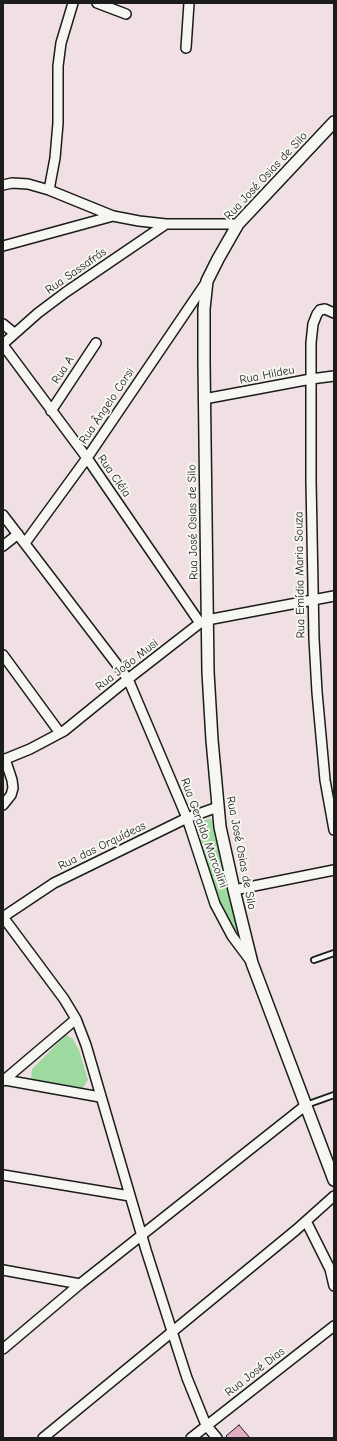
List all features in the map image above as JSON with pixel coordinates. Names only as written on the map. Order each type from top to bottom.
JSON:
[{"type":"street","points":[[49,190],[55,158],[58,123],[58,66],[61,43],[73,3]]},
{"type":"street","points":[[97,3],[126,14]]},
{"type":"street","points":[[186,48],[189,3]]},
{"type":"street","name":"Rua José Osias de Silo","points":[[252,963],[234,890],[218,807],[208,680],[204,622],[204,309],[207,281],[238,224],[334,122]]},
{"type":"street","points":[[3,185],[12,183],[28,184],[49,190],[112,216],[166,224],[238,224]]},
{"type":"street","points":[[3,246],[112,216]]},
{"type":"street","name":"Rua Sassafrás","points":[[3,345],[14,333],[66,292],[166,224]]},
{"type":"street","name":"Rua Ângelo Corsi","points":[[25,543],[87,458],[207,281]]},
{"type":"street","name":"Rua Emídia Maria Souza","points":[[334,313],[324,308],[320,310],[314,318],[311,343],[312,600],[317,692],[325,780],[334,830]]},
{"type":"street","points":[[3,324],[14,333]]},
{"type":"street","name":"Rua A","points":[[51,411],[96,343]]},
{"type":"street","name":"Rua Cléia","points":[[3,345],[87,458],[204,622]]},
{"type":"street","name":"Rua Hildeu","points":[[204,399],[334,376]]},
{"type":"street","name":"Rua Geraldo Marcolini","points":[[3,516],[128,679],[187,818],[215,904],[232,936],[252,963],[306,1105],[331,1163],[334,1180]]},
{"type":"street","points":[[3,546],[18,534]]},
{"type":"street","points":[[204,622],[334,596]]},
{"type":"street","name":"Rua João Musi","points":[[4,760],[30,749],[62,732],[128,679],[204,622]]},
{"type":"street","points":[[3,655],[62,732]]},
{"type":"street","points":[[3,805],[11,795],[13,788],[12,780],[4,760]]},
{"type":"street","name":"Rua das Orquídeas","points":[[3,917],[54,883],[187,818],[218,807]]},
{"type":"street","points":[[234,890],[334,870]]},
{"type":"street","points":[[3,917],[64,999],[76,1019],[86,1045],[142,1236],[187,1378],[206,1425],[217,1438]]},
{"type":"street","points":[[4,1080],[76,1019]]},
{"type":"street","points":[[4,1080],[100,1096]]},
{"type":"street","points":[[3,1349],[80,1284],[306,1105]]},
{"type":"street","points":[[3,1175],[130,1196]]},
{"type":"street","points":[[43,1438],[306,1221],[334,1196]]},
{"type":"street","points":[[306,1221],[330,1269],[334,1286]]},
{"type":"street","points":[[3,1270],[80,1284]]},
{"type":"street","name":"Rua José Dias","points":[[191,1438],[334,1326]]},
{"type":"lane","points":[[314,960],[334,953]]},
{"type":"lane","points":[[306,1105],[334,1095]]},
{"type":"green space","points":[[211,818],[238,931],[233,932],[221,908],[192,825]]},
{"type":"green space","points":[[66,1035],[73,1039],[79,1050],[88,1080],[83,1088],[31,1079],[32,1069]]},
{"type":"building","points":[[239,1425],[250,1438],[228,1438],[226,1436]]}]
